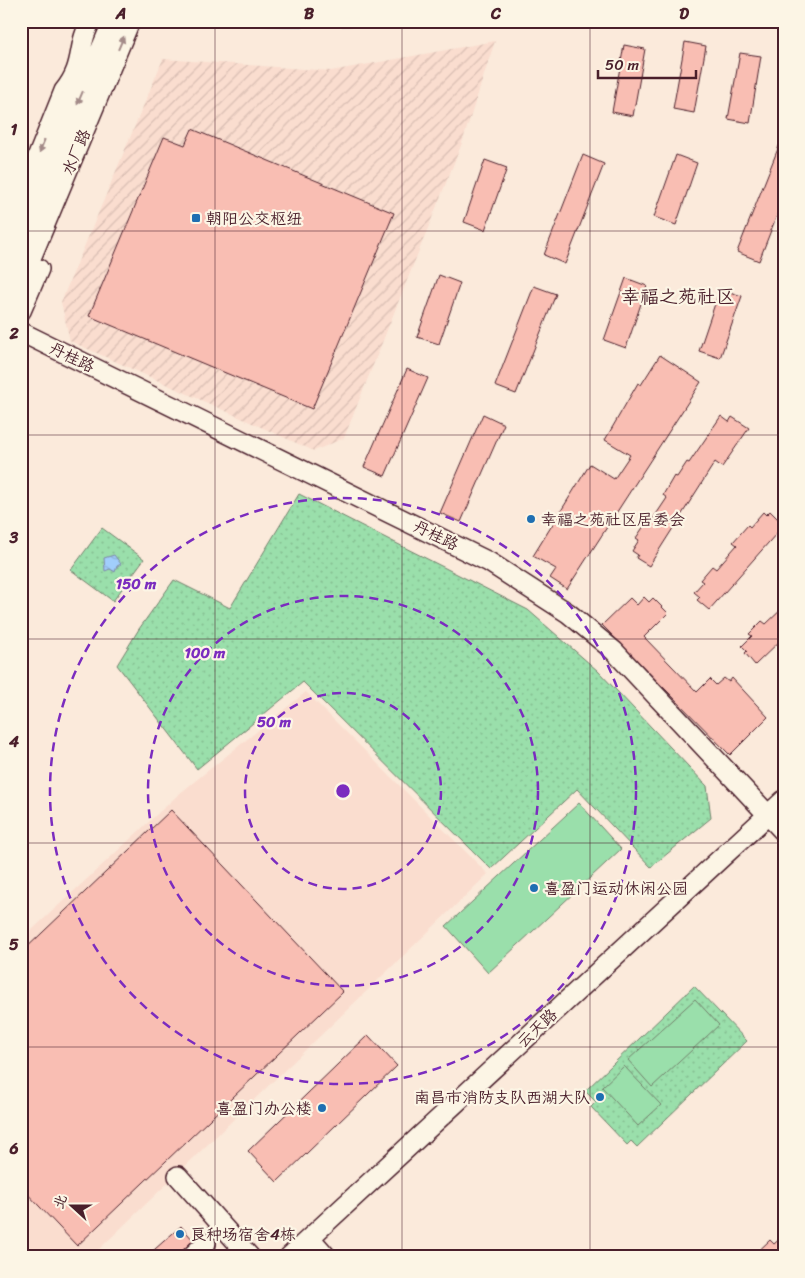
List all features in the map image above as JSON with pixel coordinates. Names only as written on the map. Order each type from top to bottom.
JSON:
[{"type":"street","points":[[21,198],[64,90],[76,77],[80,62],[82,40],[91,21]]},
{"type":"street","name":"水厂路","points":[[21,234],[114,21]]},
{"type":"street","name":"水厂路","points":[[21,282],[130,21]]},
{"type":"street","points":[[21,311],[112,96],[111,68]]},
{"type":"street","name":"丹桂路","points":[[21,332],[490,562],[568,613],[614,651],[784,832]]},
{"type":"street","name":"云天路","points":[[289,1257],[784,800]]},
{"type":"street","points":[[178,1176],[250,1257]]},
{"type":"street","points":[[310,1238],[327,1257]]},
{"type":"street","points":[[192,1257],[206,1243]]},
{"type":"shaded area","points":[[495,41],[462,143],[344,438],[314,451],[70,341],[61,302],[163,59],[331,71]]},
{"type":"shaded area","points":[[306,692],[488,874],[91,1257],[21,1257],[21,940],[179,794]]},
{"type":"green space","points":[[299,494],[528,610],[598,671],[707,786],[711,818],[651,867],[577,789],[491,869],[303,682],[197,769],[117,665],[139,629],[174,580],[230,608]]},
{"type":"green space","points":[[102,528],[144,559],[113,601],[71,570]]},
{"type":"green space","name":"喜盈门运动休闲公园","points":[[579,803],[621,849],[488,973],[446,926]]},
{"type":"green space","points":[[694,986],[747,1041],[637,1147],[631,1141],[627,1145],[591,1107],[596,1102],[585,1091]]},
{"type":"green space","points":[[695,999],[719,1025],[652,1087],[628,1060]]},
{"type":"green space","points":[[624,1066],[661,1105],[638,1126],[602,1087]]},
{"type":"water","points":[[186,21],[444,21],[380,25],[315,26],[218,24]]},
{"type":"water","points":[[114,555],[121,564],[117,566],[115,572],[110,569],[105,571],[104,558]]},
{"type":"building","points":[[685,42],[706,46],[694,113],[673,109]]},
{"type":"building","points":[[624,45],[645,49],[633,116],[612,112]]},
{"type":"building","points":[[740,53],[761,56],[750,123],[728,119]]},
{"type":"building","points":[[192,129],[394,213],[312,409],[89,316],[164,137],[185,145]]},
{"type":"building","points":[[783,136],[784,197],[759,261],[737,252]]},
{"type":"building","points":[[583,155],[604,164],[565,264],[544,255]]},
{"type":"building","points":[[676,155],[697,163],[676,225],[654,217]]},
{"type":"building","points":[[485,160],[507,168],[485,230],[464,222]]},
{"type":"building","points":[[439,275],[460,283],[439,344],[417,337]]},
{"type":"building","points":[[626,278],[647,286],[626,348],[604,340]]},
{"type":"building","points":[[534,286],[556,294],[516,394],[495,386]]},
{"type":"building","points":[[720,289],[742,296],[720,358],[699,351]]},
{"type":"building","points":[[660,355],[701,382],[567,589],[550,578],[556,569],[533,556],[590,464],[614,479],[630,455],[605,440],[638,383],[641,385]]},
{"type":"building","points":[[407,369],[428,378],[385,476],[364,467]]},
{"type":"building","points":[[483,414],[504,424],[461,522],[440,513]]},
{"type":"building","points":[[721,416],[729,422],[732,417],[749,428],[722,467],[715,462],[649,566],[636,558],[638,555],[632,551],[639,540],[636,538],[646,523],[649,525],[667,498],[663,495],[674,476],[677,477],[687,462],[689,463]]},
{"type":"building","points":[[770,511],[784,525],[709,610],[697,600],[700,597],[694,592],[703,582],[700,580],[712,566],[716,569],[737,545],[733,542],[748,525],[750,527],[763,512],[766,515]]},
{"type":"building","points":[[644,597],[649,602],[653,598],[668,613],[644,637],[697,692],[710,679],[716,685],[724,678],[729,682],[732,678],[768,717],[730,755],[602,625],[630,598],[637,605]]},
{"type":"building","points":[[784,607],[784,637],[755,665],[742,646],[752,636],[749,634],[762,621],[766,624]]},
{"type":"building","points":[[171,810],[343,992],[77,1246],[21,1187],[21,953]]},
{"type":"building","name":"喜盈门办公楼","points":[[368,1035],[397,1066],[277,1182],[248,1151]]},
{"type":"building","name":"良种场宿舍4栋","points":[[181,1226],[193,1240],[177,1257],[146,1257]]},
{"type":"building","points":[[784,1235],[784,1257],[752,1257],[770,1240],[774,1244]]},
{"type":"place","name":"朝阳公交枢纽","points":[[196,218]]},
{"type":"place","name":"幸福之苑社区居委会","points":[[531,519]]},
{"type":"place","name":"喜盈门运动休闲公园","points":[[534,888]]},
{"type":"place","name":"南昌市消防支队西湖大队","points":[[600,1097]]},
{"type":"place","name":"喜盈门办公楼","points":[[322,1108]]},
{"type":"place","name":"良种场宿舍4栋","points":[[180,1234]]},
{"type":"district","name":"幸福之苑社区","points":[[678,296]]}]
